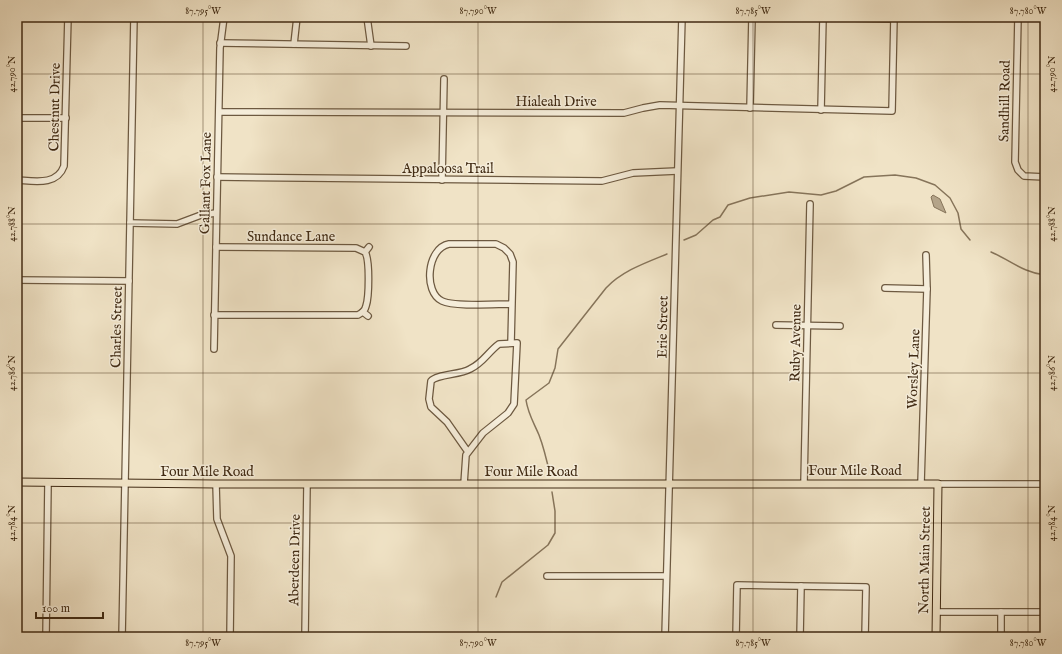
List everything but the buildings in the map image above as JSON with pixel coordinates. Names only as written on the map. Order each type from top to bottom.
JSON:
[{"type":"main road","name":"Four Mile Road","points":[[17,482],[216,484],[938,484]]},
{"type":"main road","name":"North Main Street","points":[[936,637],[938,484]]},
{"type":"street","name":"Chestnut Drive","points":[[17,180],[52,180],[63,170],[65,162],[68,17]]},
{"type":"street","name":"Charles Street","points":[[122,637],[134,17]]},
{"type":"street","name":"Gallant Fox Lane","points":[[214,349],[220,43],[224,17]]},
{"type":"street","points":[[294,44],[298,17]]},
{"type":"street","points":[[367,17],[371,46]]},
{"type":"street","name":"Erie Street","points":[[665,637],[682,17]]},
{"type":"street","points":[[750,108],[752,17]]},
{"type":"street","points":[[814,17],[894,18]]},
{"type":"street","points":[[821,110],[823,17]]},
{"type":"street","name":"Sandhill Road","points":[[1018,17],[1015,162],[1021,174],[1030,178],[1045,177]]},
{"type":"street","name":"Hialeah Drive","points":[[219,112],[624,113],[650,106],[892,111],[894,18]]},
{"type":"street","points":[[220,43],[406,46]]},
{"type":"street","points":[[442,180],[444,79]]},
{"type":"street","points":[[17,118],[66,118]]},
{"type":"street","name":"Appaloosa Trail","points":[[217,177],[602,181],[633,173],[677,171]]},
{"type":"street","name":"Ruby Avenue","points":[[804,484],[810,204]]},
{"type":"street","points":[[130,223],[177,224],[201,215],[216,214]]},
{"type":"street","points":[[511,343],[512,304],[513,262],[510,254],[504,248],[496,244],[449,244],[440,248],[433,255],[431,263],[431,288],[438,299],[449,303],[512,304]]},
{"type":"street","name":"Sundance Lane","points":[[214,315],[366,314],[367,297],[367,250],[356,248],[216,248]]},
{"type":"street","name":"Worsley Lane","points":[[921,484],[927,289],[926,255]]},
{"type":"street","points":[[17,280],[129,281]]},
{"type":"street","points":[[885,288],[927,289]]},
{"type":"street","points":[[776,325],[840,326]]},
{"type":"street","points":[[464,484],[465,459],[468,452],[483,433],[508,413],[514,404],[517,343],[499,344],[484,360],[470,369],[454,375],[433,378],[430,384],[429,393],[431,407],[447,422],[468,452]]},
{"type":"street","points":[[46,637],[48,482]]},
{"type":"street","points":[[216,484],[217,519],[231,556],[230,637]]},
{"type":"street","name":"Aberdeen Drive","points":[[305,637],[307,484]]},
{"type":"street","name":"Four Mile Road","points":[[938,484],[1045,484]]},
{"type":"street","points":[[547,576],[666,576]]},
{"type":"street","points":[[736,637],[737,585],[866,587],[865,637]]},
{"type":"street","points":[[800,637],[801,586]]},
{"type":"street","points":[[936,612],[1045,612]]},
{"type":"street","points":[[1001,612],[1001,637]]},
{"type":"shaded area","points":[[933,195],[940,199],[946,213],[934,207],[931,197]]},
{"type":"waterway","points":[[684,240],[696,235],[713,220],[720,217],[728,205],[750,198],[789,192],[821,195],[836,191],[864,177],[895,175],[916,178],[935,185],[950,198],[958,213],[961,229],[970,240]]},
{"type":"waterway","points":[[991,252],[1030,272],[1045,275]]},
{"type":"waterway","points":[[550,475],[547,460],[526,400],[549,383],[555,368],[558,349],[606,288],[627,272],[667,254]]},
{"type":"waterway","points":[[496,597],[502,582],[548,545],[555,533],[555,511],[552,492]]}]
